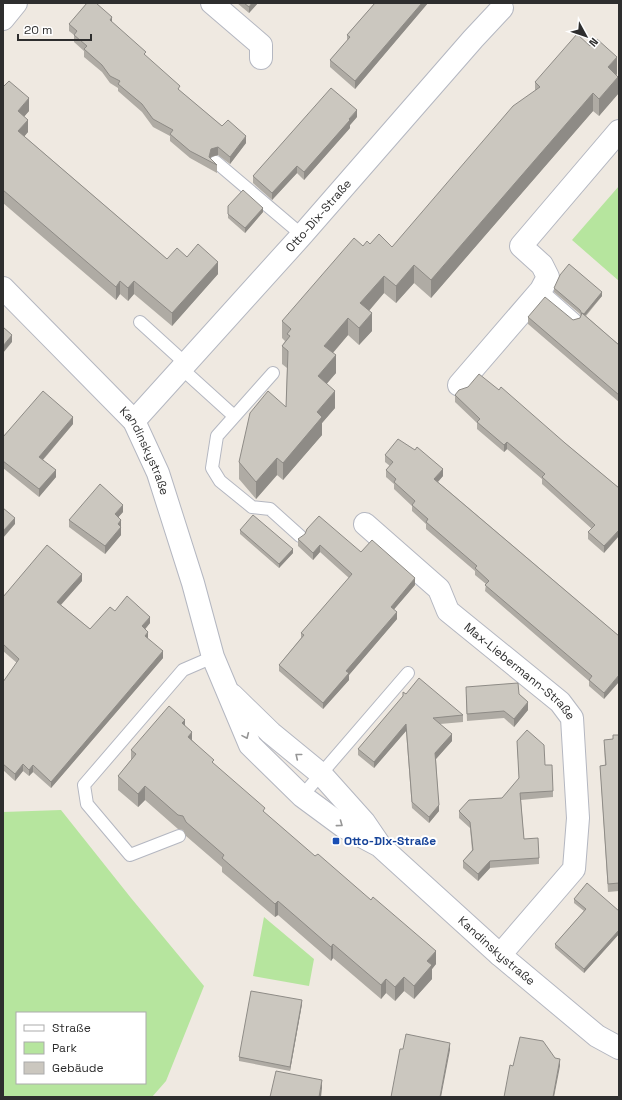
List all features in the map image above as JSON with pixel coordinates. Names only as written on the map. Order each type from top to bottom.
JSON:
[{"type":"street","points":[[3,19],[16,3]]},
{"type":"street","points":[[212,3],[261,44],[261,58]]},
{"type":"street","name":"Otto-Dix-Straße","points":[[134,421],[302,235],[473,39],[502,8]]},
{"type":"street","points":[[459,385],[541,290],[548,277],[542,265],[521,246],[619,131]]},
{"type":"street","name":"Kandinskystraße","points":[[3,288],[134,421],[158,473],[193,582],[213,657],[250,745],[302,796],[344,827],[380,846]]},
{"type":"street","name":"Max-Liebermann-Straße","points":[[365,524],[439,589],[448,611],[560,702],[572,718],[578,818],[574,869],[500,955]]},
{"type":"street","name":"Kandinskystraße","points":[[225,687],[271,733],[321,774],[364,822],[380,846],[500,955],[597,1036],[619,1048]]},
{"type":"lane","points":[[216,162],[302,235]]},
{"type":"lane","points":[[541,290],[576,320]]},
{"type":"lane","points":[[140,322],[234,416]]},
{"type":"lane","points":[[273,373],[217,436],[212,468],[220,481],[252,507],[270,509],[300,536]]},
{"type":"lane","points":[[179,836],[130,854],[87,804],[84,785],[183,670],[213,657]]},
{"type":"lane","points":[[302,796],[408,673]]},
{"type":"green space","points":[[619,186],[619,281],[572,240]]},
{"type":"green space","points":[[61,810],[204,986],[166,1081],[152,1097],[3,1097],[3,812]]},
{"type":"green space","points":[[264,917],[314,959],[309,986],[253,976]]},
{"type":"building","points":[[87,3],[96,3],[112,17],[110,20],[146,52],[144,54],[180,86],[178,89],[222,126],[228,120],[246,136],[230,157],[218,147],[211,149],[209,157],[217,165],[190,151],[170,134],[173,130],[153,119],[142,104],[118,84],[120,81],[110,76],[102,65],[84,49],[87,46],[74,35],[77,31],[69,24]]},
{"type":"building","points":[[244,3],[252,3],[249,7]]},
{"type":"building","points":[[375,3],[422,3],[355,81],[330,60],[350,37],[347,35]]},
{"type":"building","points":[[577,34],[590,46],[597,39],[617,57],[608,67],[618,77],[599,99],[593,93],[431,280],[414,265],[396,286],[384,276],[360,303],[372,313],[359,328],[348,318],[324,346],[336,355],[318,376],[335,391],[317,412],[322,417],[283,463],[277,458],[256,482],[239,462],[250,413],[268,391],[286,407],[288,351],[282,346],[290,336],[287,334],[291,329],[282,321],[354,238],[363,246],[367,241],[370,244],[379,234],[392,247],[513,106],[540,87],[535,82]]},
{"type":"building","points":[[9,81],[29,98],[18,111],[28,120],[18,131],[167,259],[177,248],[187,257],[198,244],[218,262],[172,313],[134,281],[128,288],[120,281],[116,287],[3,190],[3,87]]},
{"type":"building","points":[[331,88],[357,110],[304,172],[297,166],[272,193],[253,176]]},
{"type":"building","points":[[243,190],[263,208],[245,228],[228,214],[228,206]]},
{"type":"building","points":[[569,264],[602,292],[584,314],[582,314],[580,310],[554,288],[560,275]]},
{"type":"building","points":[[545,297],[573,320],[580,318],[582,313],[619,345],[619,395],[528,317]]},
{"type":"building","points":[[3,327],[12,335],[3,346]]},
{"type":"building","points":[[479,374],[499,390],[501,387],[619,488],[619,530],[604,546],[588,532],[595,525],[542,477],[545,474],[507,442],[504,445],[477,422],[480,419],[455,395],[459,390],[468,387]]},
{"type":"building","points":[[43,391],[73,417],[39,457],[56,470],[39,489],[3,461],[3,437]]},
{"type":"building","points":[[398,439],[415,450],[417,447],[443,469],[434,479],[619,636],[619,675],[604,693],[589,680],[592,676],[485,585],[489,581],[475,568],[477,566],[426,522],[428,519],[412,505],[415,501],[394,482],[396,479],[386,470],[393,462],[385,455]]},
{"type":"building","points":[[100,484],[123,505],[115,514],[121,520],[118,524],[121,527],[105,546],[69,520]]},
{"type":"building","points":[[3,508],[15,518],[3,531]]},
{"type":"building","points":[[253,515],[293,549],[279,564],[240,530]]},
{"type":"building","points":[[319,516],[361,552],[372,540],[415,578],[391,607],[397,612],[346,671],[349,673],[323,703],[279,665],[304,635],[301,633],[352,574],[320,545],[313,553],[298,539],[305,534],[307,529]]},
{"type":"building","points":[[47,545],[82,574],[57,602],[90,629],[110,607],[115,611],[127,596],[150,617],[142,626],[148,632],[145,636],[163,651],[51,782],[33,765],[29,770],[23,764],[15,774],[3,764],[3,682],[19,659],[3,644],[3,597]]},
{"type":"building","points":[[419,678],[463,715],[433,718],[452,734],[435,753],[439,805],[429,817],[412,802],[406,724],[374,762],[358,749],[403,696],[403,692],[406,694]]},
{"type":"building","points":[[518,683],[519,694],[528,702],[514,719],[504,711],[467,714],[466,687]]},
{"type":"building","points":[[169,706],[185,720],[182,723],[192,732],[188,737],[214,760],[212,762],[265,808],[263,811],[315,856],[318,854],[371,900],[373,897],[436,951],[427,961],[432,965],[414,986],[404,977],[395,987],[386,979],[381,985],[333,944],[331,947],[278,901],[275,904],[222,858],[224,855],[186,822],[183,816],[178,815],[145,786],[138,794],[118,776],[136,754],[131,750]]},
{"type":"building","points":[[527,730],[544,745],[545,765],[552,765],[553,791],[520,793],[524,839],[538,838],[539,858],[490,861],[478,874],[463,861],[473,850],[470,822],[459,811],[469,800],[502,798],[519,778],[517,741]]},
{"type":"building","points":[[613,735],[619,735],[619,883],[608,884],[600,766],[606,765],[604,740],[613,739]]},
{"type":"building","points":[[587,883],[619,911],[619,930],[584,969],[555,944],[586,909],[574,899]]},
{"type":"building","points":[[251,991],[302,1000],[290,1067],[239,1057]]},
{"type":"building","points":[[406,1034],[450,1043],[440,1097],[391,1097],[400,1049],[403,1049]]},
{"type":"building","points":[[520,1037],[543,1041],[555,1058],[560,1059],[553,1097],[504,1097],[510,1065],[513,1066]]},
{"type":"building","points":[[276,1071],[322,1080],[319,1097],[270,1097]]},
{"type":"place","name":"Otto-Dix-Straße","points":[[336,841]]}]
